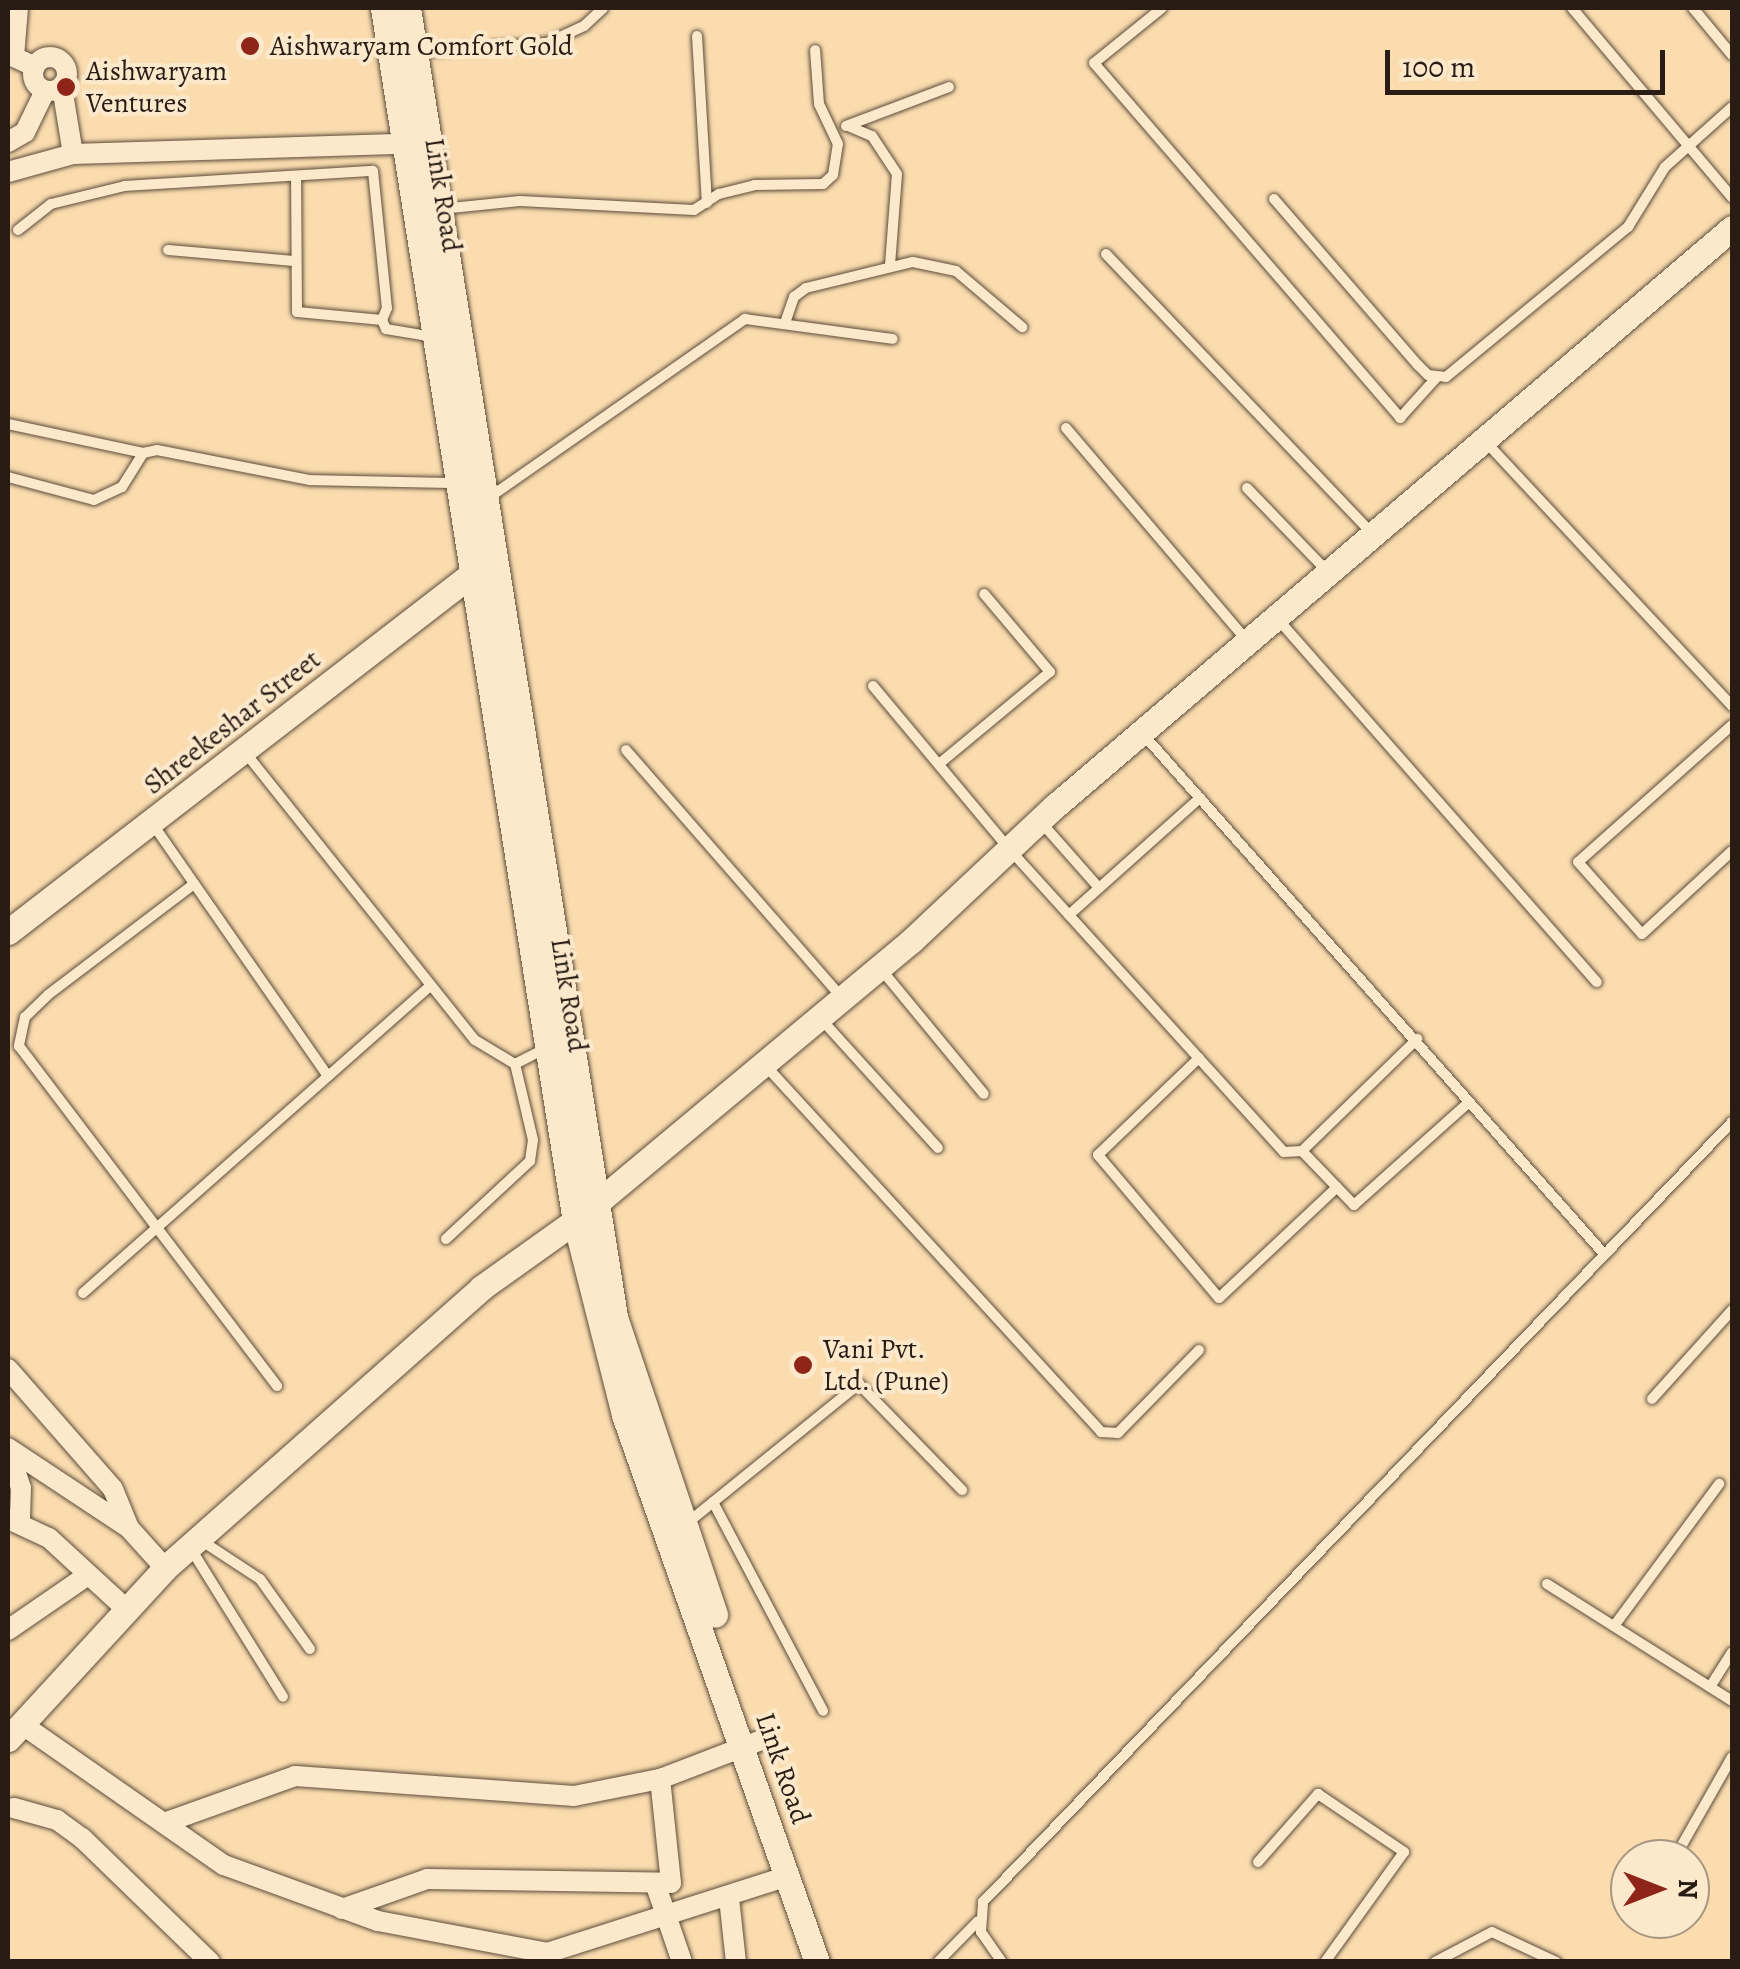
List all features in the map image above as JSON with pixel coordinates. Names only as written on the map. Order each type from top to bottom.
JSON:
[{"type":"street","name":"Link Road","points":[[383,8],[417,143],[486,499],[485,571],[547,1048],[575,1221],[624,1414],[835,1962]]},
{"type":"street","name":"Link Road","points":[[408,8],[416,52],[417,143]]},
{"type":"street","points":[[14,9],[10,57],[35,67]]},
{"type":"street","points":[[8,142],[25,132],[54,89],[68,78],[63,62],[48,57],[35,67]]},
{"type":"street","points":[[35,67],[36,84],[54,89]]},
{"type":"street","points":[[54,89],[74,154]]},
{"type":"street","points":[[8,172],[74,154],[417,143]]},
{"type":"street","name":"Link Road","points":[[428,211],[435,337],[458,483],[485,571],[620,1336],[685,1524],[817,1962]]},
{"type":"street","points":[[788,1876],[553,1957],[342,1909],[251,1878],[15,1732],[124,1608],[481,1288],[575,1221],[880,967],[1141,732],[1732,228]]},
{"type":"street","name":"Shreekeshar Street","points":[[8,932],[485,571]]},
{"type":"street","points":[[8,1369],[114,1489],[129,1528]]},
{"type":"street","points":[[8,1448],[129,1528],[166,1568]]},
{"type":"street","points":[[8,1448],[21,1488],[14,1520],[49,1538],[124,1608]]},
{"type":"street","points":[[8,1630],[88,1575]]},
{"type":"street","points":[[164,1823],[295,1776],[574,1796],[660,1779],[752,1746]]},
{"type":"street","points":[[342,1909],[427,1878],[671,1883],[660,1779]]},
{"type":"street","points":[[10,1807],[57,1820],[82,1838],[210,1962]]},
{"type":"street","points":[[655,1883],[682,1962]]},
{"type":"street","points":[[729,1898],[736,1962]]},
{"type":"lane","points":[[416,52],[546,43],[584,26],[603,8]]},
{"type":"lane","points":[[1162,8],[1094,63],[1400,418],[1438,377],[1454,372],[1628,227],[1665,167],[1732,106]]},
{"type":"lane","points":[[1572,8],[1732,197]]},
{"type":"lane","points":[[1693,8],[1732,55]]},
{"type":"lane","points":[[697,36],[708,203]]},
{"type":"lane","points":[[428,211],[520,200],[694,210],[754,185],[823,184],[838,157],[836,130],[819,104],[815,50]]},
{"type":"lane","points":[[836,130],[949,87]]},
{"type":"lane","points":[[848,126],[872,136],[897,174],[890,266]]},
{"type":"lane","points":[[18,230],[51,204],[125,186],[296,179],[373,171],[387,308],[382,320],[386,330],[435,337]]},
{"type":"lane","points":[[296,179],[295,304],[302,315],[382,320]]},
{"type":"lane","points":[[1274,199],[1418,364],[1438,377]]},
{"type":"lane","points":[[168,250],[295,262]]},
{"type":"lane","points":[[1106,254],[1373,534]]},
{"type":"lane","points":[[785,322],[794,298],[806,288],[890,266],[946,267],[1022,327]]},
{"type":"lane","points":[[486,499],[737,322],[785,322],[893,338]]},
{"type":"lane","points":[[8,424],[143,453],[174,452],[310,480],[458,483]]},
{"type":"lane","points":[[1066,428],[1247,641]]},
{"type":"lane","points":[[1484,440],[1732,706]]},
{"type":"lane","points":[[8,478],[94,500],[122,487],[143,453]]},
{"type":"lane","points":[[1247,488],[1328,572]]},
{"type":"lane","points":[[938,764],[1050,672],[984,594]]},
{"type":"lane","points":[[1276,616],[1597,982]]},
{"type":"lane","points":[[873,686],[1011,851],[1284,1152],[1302,1150],[1417,1040]]},
{"type":"lane","points":[[1732,725],[1578,862],[1642,934],[1732,852]]},
{"type":"lane","points":[[1141,732],[1604,1254]]},
{"type":"lane","points":[[244,750],[428,988],[475,1040],[515,1064],[533,1140],[530,1160],[446,1239]]},
{"type":"lane","points":[[626,750],[842,998]]},
{"type":"lane","points":[[1069,915],[1200,798]]},
{"type":"lane","points":[[1040,821],[1099,888]]},
{"type":"lane","points":[[151,822],[328,1076]]},
{"type":"lane","points":[[194,884],[48,996],[17,1031],[35,1074],[277,1386]]},
{"type":"lane","points":[[880,967],[984,1094]]},
{"type":"lane","points":[[83,1292],[428,988]]},
{"type":"lane","points":[[819,1017],[938,1148]]},
{"type":"lane","points":[[515,1064],[547,1048]]},
{"type":"lane","points":[[1199,1058],[1098,1155],[1219,1298],[1337,1187]]},
{"type":"lane","points":[[764,1064],[1101,1432],[1118,1433],[1198,1350]]},
{"type":"lane","points":[[1302,1150],[1354,1205],[1469,1102]]},
{"type":"lane","points":[[938,1962],[978,1921],[984,1902],[1082,1792],[1732,1122]]},
{"type":"lane","points":[[1652,1399],[1732,1310]]},
{"type":"lane","points":[[685,1524],[858,1384],[962,1490]]},
{"type":"lane","points":[[1614,1626],[1719,1484]]},
{"type":"lane","points":[[713,1502],[823,1711]]},
{"type":"lane","points":[[194,1542],[260,1580],[310,1649]]},
{"type":"lane","points":[[194,1542],[283,1697]]},
{"type":"lane","points":[[1547,1584],[1732,1701]]},
{"type":"lane","points":[[1710,1687],[1732,1652]]},
{"type":"lane","points":[[1685,1839],[1732,1758]]},
{"type":"lane","points":[[1258,1862],[1318,1794],[1404,1852],[1325,1962]]},
{"type":"lane","points":[[978,1921],[1002,1962]]},
{"type":"lane","points":[[1435,1962],[1492,1932],[1556,1962]]},
{"type":"place","name":"Aishwaryam Comfort Gold","points":[[250,46]]},
{"type":"place","name":"Aishwaryam Ventures","points":[[66,87]]},
{"type":"place","name":"Vani Pvt. Ltd. (Pune)","points":[[803,1365]]}]
